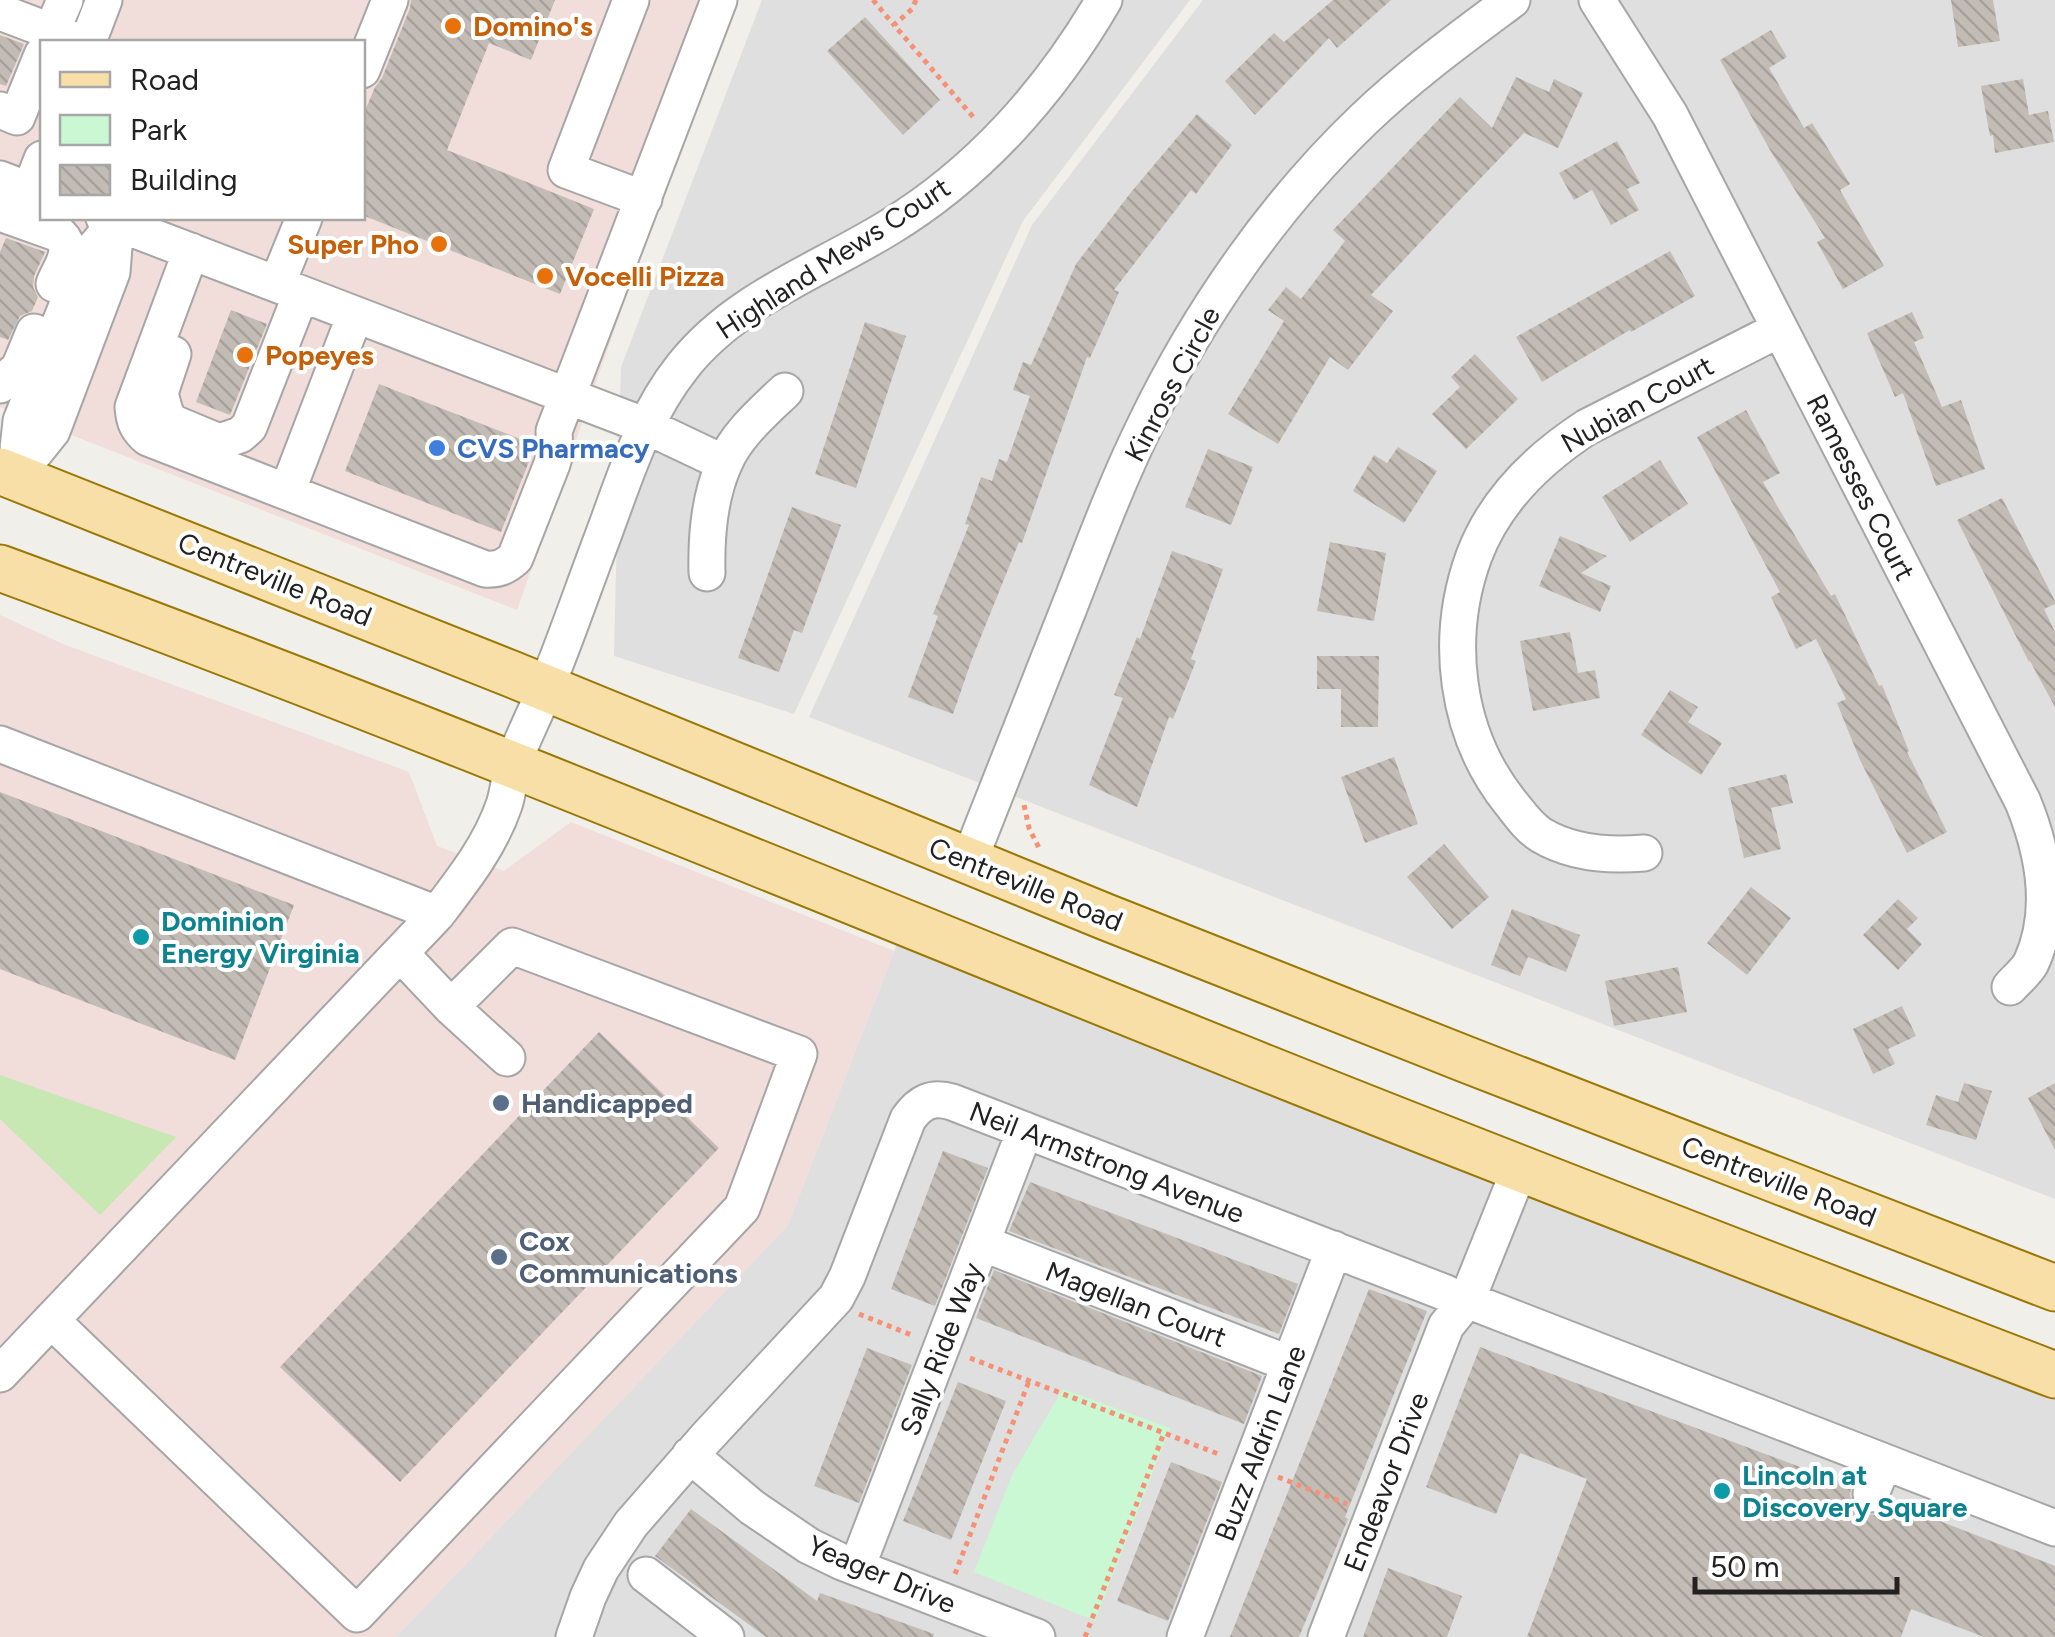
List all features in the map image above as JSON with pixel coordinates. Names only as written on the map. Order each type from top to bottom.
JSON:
[{"type":"main road","name":"Centreville Road","points":[[8,474],[1447,1052],[2055,1288]]},
{"type":"main road","points":[[0,568],[513,764],[1509,1164],[2055,1374]]},
{"type":"street","points":[[89,40],[104,0]]},
{"type":"street","points":[[365,62],[390,0]]},
{"type":"street","points":[[631,0],[566,170],[644,199]]},
{"type":"street","points":[[185,267],[133,407],[134,418],[148,438],[485,568],[496,570],[507,565],[515,558],[552,464],[554,431],[719,0]]},
{"type":"street","name":"Highland Mews Court","points":[[0,1374],[437,914],[477,862],[504,805],[513,764],[546,688],[633,454],[654,408],[683,367],[736,315],[778,288],[839,258],[944,189],[999,140],[1044,89],[1104,0]]},
{"type":"street","name":"Kinross Circle","points":[[969,861],[1114,494],[1168,381],[1205,317],[1250,250],[1364,119],[1418,71],[1512,0]]},
{"type":"street","name":"Ramesses Court","points":[[1597,0],[1670,115],[2022,802],[2037,838],[2049,886],[2050,912],[2044,939],[2030,965],[2010,987]]},
{"type":"street","points":[[0,12],[57,34]]},
{"type":"street","points":[[20,118],[40,73]]},
{"type":"street","points":[[0,213],[59,234],[68,249],[19,368],[0,384]]},
{"type":"street","points":[[8,474],[21,420],[86,258],[110,220],[185,267],[289,289],[646,426],[724,463]]},
{"type":"street","points":[[185,267],[188,311],[160,392],[164,412],[171,422],[219,442],[240,435],[249,427],[289,289],[304,220]]},
{"type":"street","points":[[287,492],[354,314]]},
{"type":"street","name":"Nubian Court","points":[[1644,854],[1597,853],[1562,846],[1539,834],[1498,788],[1476,746],[1459,683],[1459,617],[1465,585],[1491,522],[1532,469],[1558,446],[1587,427],[1780,328]]},
{"type":"street","points":[[707,573],[709,516],[724,463],[755,419],[785,391]]},
{"type":"street","points":[[0,744],[437,914]]},
{"type":"street","points":[[50,1320],[357,1614],[742,1208],[799,1054],[512,946],[450,1007]]},
{"type":"street","points":[[400,953],[450,1007],[506,1058]]},
{"type":"street","name":"Neil Armstrong Avenue","points":[[574,1637],[588,1597],[616,1545],[649,1502],[832,1304],[847,1277],[908,1119],[918,1106],[930,1100],[944,1100],[1026,1130],[1334,1250],[1453,1306],[1878,1478],[2055,1528]]},
{"type":"street","name":"Sally Ride Way","points":[[857,1567],[1026,1130]]},
{"type":"street","name":"Endeavor Drive","points":[[1326,1637],[1509,1164]]},
{"type":"street","name":"Magellan Court","points":[[982,1243],[1290,1364]]},
{"type":"street","name":"Buzz Aldrin Lane","points":[[1185,1637],[1334,1250]]},
{"type":"street","name":"Yeager Drive","points":[[690,1456],[753,1508],[824,1554],[1037,1637]]},
{"type":"street","points":[[646,1574],[689,1624],[726,1637]]},
{"type":"path","points":[[873,0],[974,118]]},
{"type":"path","points":[[894,25],[912,10],[916,0]]},
{"type":"path","points":[[1023,799],[1029,828]]},
{"type":"path","points":[[832,1304],[1373,1514]]},
{"type":"path","points":[[944,1601],[1029,1381]]},
{"type":"path","points":[[1086,1637],[1164,1433]]},
{"type":"shaded area","points":[[0,0],[729,0],[517,610],[0,407]]},
{"type":"shaded area","points":[[762,0],[1190,0],[1023,221],[794,714],[614,656],[621,367]]},
{"type":"shaded area","points":[[1203,0],[2055,0],[2055,1199],[809,717],[1032,225]]},
{"type":"shaded area","points":[[0,615],[63,644],[409,772],[437,846],[504,871],[571,822],[894,951],[788,1225],[396,1637],[0,1637]]},
{"type":"shaded area","points":[[905,923],[2055,1375],[2055,1637],[396,1637],[788,1225]]},
{"type":"green space","points":[[0,1075],[176,1137],[100,1215],[0,1119]]},
{"type":"green space","points":[[1063,1389],[1170,1428],[1095,1621],[974,1572],[1012,1475]]},
{"type":"building","points":[[411,0],[555,0],[531,60],[489,43],[447,150],[594,209],[560,294],[365,216],[365,111]]},
{"type":"building","points":[[1333,0],[1391,0],[1337,48],[1329,38],[1255,115],[1225,81],[1274,33],[1284,42]]},
{"type":"building","points":[[1951,0],[1993,0],[2000,41],[1958,47]]},
{"type":"building","points":[[865,17],[940,100],[903,135],[827,51]]},
{"type":"building","points":[[1771,30],[1787,57],[1769,68],[1804,128],[1812,123],[1850,184],[1840,190],[1884,266],[1843,289],[1817,242],[1825,238],[1720,60]]},
{"type":"building","points":[[0,35],[24,44],[6,86],[0,84]]},
{"type":"building","points":[[1516,77],[1549,92],[1554,79],[1583,93],[1558,148],[1524,133],[1454,206],[1371,295],[1393,311],[1348,370],[1330,357],[1278,444],[1228,414],[1284,321],[1268,310],[1286,287],[1301,299],[1345,241],[1333,230],[1460,97],[1492,128]]},
{"type":"building","points":[[2023,79],[2029,115],[2048,111],[2054,142],[1995,153],[1981,86]]},
{"type":"building","points":[[1197,114],[1232,145],[1196,194],[1191,190],[1114,290],[1119,292],[1090,358],[1087,357],[1022,543],[1019,542],[953,714],[908,697],[938,616],[933,614],[969,525],[965,524],[981,477],[992,481],[999,459],[1007,462],[1030,396],[1013,390],[1023,362],[1031,365],[1076,264]]},
{"type":"building","points":[[1617,141],[1640,183],[1627,189],[1639,210],[1611,225],[1592,190],[1574,200],[1559,173]]},
{"type":"building","points":[[6,238],[45,252],[34,276],[33,287],[38,297],[32,311],[20,316],[8,340],[0,337],[0,252]]},
{"type":"building","points":[[1670,251],[1695,296],[1542,382],[1516,337]]},
{"type":"building","points":[[231,310],[267,324],[230,415],[196,402]]},
{"type":"building","points":[[1912,312],[1924,338],[1914,342],[1942,407],[1961,400],[1985,469],[1936,486],[1903,393],[1895,397],[1867,333]]},
{"type":"building","points":[[865,322],[906,336],[856,488],[815,474]]},
{"type":"building","points":[[1475,354],[1518,399],[1466,449],[1432,414],[1460,387],[1451,377]]},
{"type":"building","points":[[379,384],[533,444],[501,532],[345,471]]},
{"type":"building","points":[[1746,410],[1780,473],[1763,482],[1831,596],[1835,594],[1879,686],[1882,685],[1907,752],[1947,832],[1907,853],[1860,760],[1837,703],[1846,699],[1816,639],[1796,649],[1771,597],[1780,592],[1697,437]]},
{"type":"building","points":[[1398,447],[1437,471],[1404,523],[1353,491],[1374,455],[1387,463]]},
{"type":"building","points":[[1208,449],[1253,467],[1231,525],[1185,507]]},
{"type":"building","points":[[1660,460],[1688,504],[1630,542],[1602,497]]},
{"type":"building","points":[[2002,498],[2055,601],[2044,609],[2055,632],[2055,707],[1957,520]]},
{"type":"building","points":[[792,507],[841,525],[802,633],[794,630],[779,672],[738,658]]},
{"type":"building","points":[[1560,536],[1607,556],[1581,573],[1611,586],[1600,612],[1539,586]]},
{"type":"building","points":[[1330,542],[1386,553],[1374,621],[1317,611]]},
{"type":"building","points":[[1172,551],[1223,569],[1191,659],[1196,661],[1173,719],[1169,717],[1137,807],[1089,785],[1123,698],[1114,695],[1137,637],[1140,639]]},
{"type":"building","points":[[1570,632],[1578,673],[1595,670],[1600,698],[1533,711],[1520,641]]},
{"type":"building","points":[[1317,656],[1379,656],[1378,727],[1341,727],[1341,689],[1317,689]]},
{"type":"building","points":[[1670,690],[1698,707],[1688,722],[1722,743],[1701,775],[1641,735]]},
{"type":"building","points":[[1394,757],[1418,824],[1365,843],[1341,777]]},
{"type":"building","points":[[1786,774],[1793,803],[1771,808],[1781,849],[1744,858],[1728,788]]},
{"type":"building","name":"Dominion Energy Virginia","points":[[0,792],[294,905],[235,1060],[0,969]]},
{"type":"building","points":[[1444,844],[1489,897],[1452,929],[1407,877]]},
{"type":"building","points":[[1751,887],[1791,918],[1747,975],[1707,943]]},
{"type":"building","points":[[1898,899],[1918,918],[1907,929],[1922,944],[1898,970],[1863,935]]},
{"type":"building","points":[[1512,909],[1580,935],[1566,972],[1528,957],[1520,976],[1491,965]]},
{"type":"building","points":[[1678,967],[1687,1012],[1614,1026],[1605,981]]},
{"type":"building","points":[[1902,1006],[1916,1036],[1888,1049],[1895,1064],[1873,1074],[1853,1029]]},
{"type":"building","name":"Cox Communications","points":[[599,1032],[719,1148],[400,1482],[280,1367]]},
{"type":"building","points":[[1964,1083],[1992,1091],[1976,1140],[1926,1125],[1936,1095],[1958,1102]]},
{"type":"building","points":[[2055,1083],[2055,1150],[2028,1098]]},
{"type":"building","points":[[943,1151],[988,1168],[935,1306],[891,1289]]},
{"type":"building","points":[[1030,1182],[1298,1284],[1279,1334],[1009,1231]]},
{"type":"building","points":[[994,1270],[1262,1376],[1244,1424],[976,1318]]},
{"type":"building","points":[[1369,1289],[1427,1311],[1345,1517],[1348,1519],[1299,1637],[1230,1637]]},
{"type":"building","name":"Lincoln at Discovery Square","points":[[1480,1347],[1851,1486],[1854,1506],[1864,1514],[1875,1515],[1891,1502],[2055,1566],[2055,1637],[1984,1637],[1911,1609],[1901,1637],[1527,1637],[1587,1479],[1520,1453],[1496,1514],[1426,1487]]},
{"type":"building","points":[[867,1348],[912,1365],[859,1503],[814,1486]]},
{"type":"building","points":[[958,1382],[1006,1401],[951,1540],[903,1521]]},
{"type":"building","points":[[1171,1462],[1222,1482],[1168,1621],[1117,1601]]},
{"type":"building","points":[[691,1509],[817,1601],[820,1593],[934,1634],[933,1637],[766,1637],[655,1556]]},
{"type":"building","points":[[1388,1568],[1462,1596],[1447,1637],[1363,1637]]},
{"type":"place","name":"Domino's","points":[[453,26]]},
{"type":"place","name":"Super Pho","points":[[439,244]]},
{"type":"place","name":"Vocelli Pizza","points":[[545,276]]},
{"type":"place","name":"Popeyes","points":[[245,355]]},
{"type":"place","name":"CVS Pharmacy","points":[[437,448]]},
{"type":"place","name":"Dominion Energy Virginia","points":[[141,937]]},
{"type":"place","name":"Handicapped","points":[[501,1103]]},
{"type":"place","name":"Cox Communications","points":[[499,1257]]},
{"type":"place","name":"Lincoln at Discovery Square","points":[[1722,1491]]}]
